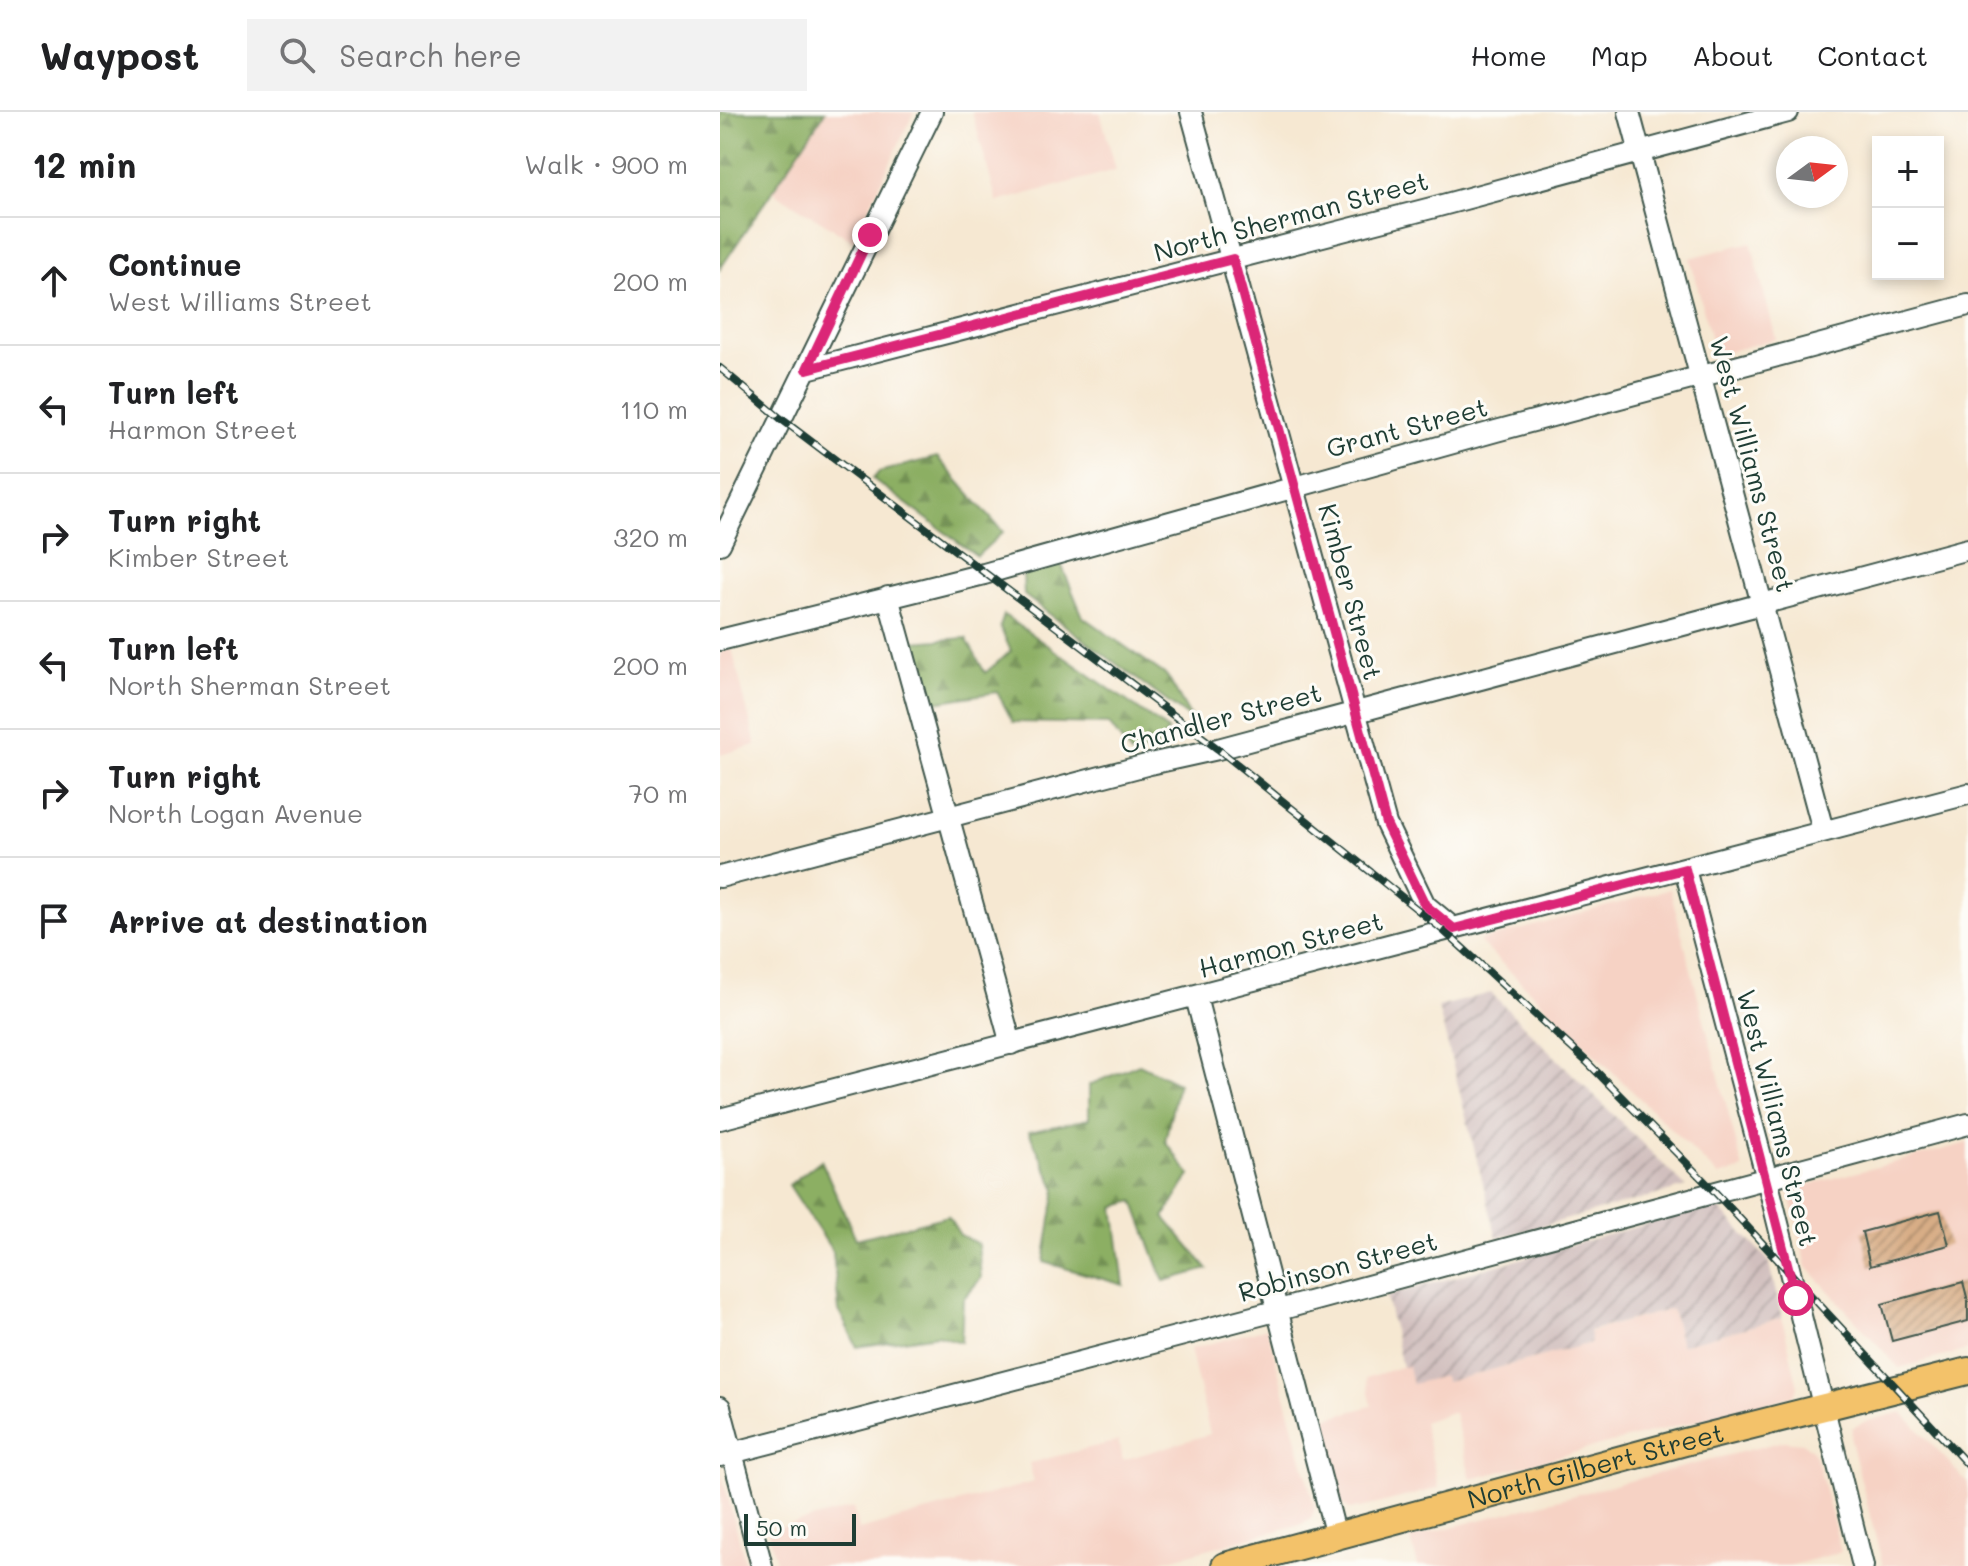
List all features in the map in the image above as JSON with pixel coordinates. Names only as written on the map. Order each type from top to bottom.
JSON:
[{"type":"main road","name":"North Gilbert Street","points":[[1225,1566],[1968,1371]]},
{"type":"street","points":[[721,537],[932,112]]},
{"type":"street","name":"Kimber Street","points":[[1191,112],[1386,824],[1425,905],[1454,929]]},
{"type":"street","name":"West Williams Street","points":[[1629,112],[1823,830]]},
{"type":"street","name":"North Sherman Street","points":[[807,369],[1788,112]]},
{"type":"street","name":"Grant Street","points":[[720,640],[1000,570],[1295,486],[1968,305]]},
{"type":"street","name":"Chandler Street","points":[[720,877],[1968,549]]},
{"type":"street","points":[[888,597],[1011,1044]]},
{"type":"street","name":"Harmon Street","points":[[720,1119],[1968,794]]},
{"type":"street","name":"West Williams Street","points":[[1685,869],[1767,1179],[1863,1566]]},
{"type":"street","points":[[1196,997],[1336,1536]]},
{"type":"street","name":"Robinson Street","points":[[726,1455],[1278,1311],[1968,1124]]},
{"type":"street","points":[[720,1407],[726,1455],[762,1566]]},
{"type":"shaded area","points":[[825,112],[914,112],[853,241],[772,191]]},
{"type":"shaded area","points":[[972,112],[1100,112],[1116,170],[997,202]]},
{"type":"shaded area","points":[[1751,242],[1776,339],[1715,355],[1690,258]]},
{"type":"shaded area","points":[[732,649],[756,745],[720,755],[720,652]]},
{"type":"shaded area","points":[[1670,889],[1743,1169],[1719,1176],[1479,941]]},
{"type":"shaded area","points":[[1491,993],[1686,1187],[1497,1238],[1438,1007]]},
{"type":"shaded area","points":[[1968,1143],[1968,1350],[1899,1368],[1807,1267],[1789,1190]]},
{"type":"shaded area","points":[[1716,1205],[1768,1260],[1782,1318],[1681,1345],[1672,1309],[1589,1331],[1591,1343],[1446,1382],[1444,1376],[1412,1384],[1408,1366],[1402,1367],[1386,1296]]},
{"type":"shaded area","points":[[1672,1309],[1681,1345],[1782,1318],[1798,1387],[1793,1396],[1471,1479],[1454,1413],[1449,1413],[1423,1422],[1439,1488],[1361,1508],[1350,1509],[1341,1503],[1319,1420],[1372,1406],[1366,1378],[1407,1365],[1444,1376],[1446,1382],[1591,1343],[1589,1332]]},
{"type":"shaded area","points":[[1267,1328],[1315,1508],[1311,1518],[1302,1524],[1143,1566],[777,1566],[768,1530],[853,1508],[859,1530],[1034,1482],[1029,1463],[1118,1441],[1123,1460],[1210,1434],[1190,1349]]},
{"type":"shaded area","points":[[1902,1412],[1968,1483],[1968,1566],[1883,1566],[1851,1441],[1852,1428]]},
{"type":"shaded area","points":[[1783,1441],[1803,1443],[1812,1450],[1841,1552],[1789,1566],[1418,1566],[1410,1538]]},
{"type":"shaded area","points":[[721,1472],[736,1527],[746,1566],[720,1566]]},
{"type":"green space","points":[[720,112],[825,112],[720,269]]},
{"type":"green space","points":[[937,457],[1003,532],[977,556],[873,479],[879,472]]},
{"type":"green space","points":[[1061,564],[1083,617],[1167,676],[1192,720],[1024,595],[1023,573]]},
{"type":"green space","points":[[1004,615],[1168,730],[1159,746],[1131,754],[1109,724],[1013,722],[997,692],[928,703],[912,642],[966,638],[985,673],[1011,651],[1000,627]]},
{"type":"green space","points":[[1139,1064],[1178,1083],[1165,1141],[1190,1175],[1164,1217],[1208,1269],[1164,1281],[1134,1201],[1114,1207],[1124,1285],[1044,1262],[1056,1189],[1029,1132],[1089,1119],[1089,1085]]},
{"type":"green space","points":[[821,1160],[856,1239],[948,1216],[960,1235],[978,1244],[981,1278],[963,1299],[961,1342],[937,1335],[857,1347],[839,1311],[833,1252],[789,1185]]},
{"type":"building","points":[[1940,1211],[1949,1245],[1870,1266],[1862,1232]]},
{"type":"building","points":[[1963,1282],[1968,1301],[1968,1321],[1892,1341],[1882,1304]]},
{"type":"railway","points":[[720,368],[780,418],[1218,749],[1444,931],[1587,1062],[1715,1192],[1968,1465]]},
{"type":"route","points":[[870,235],[807,369],[1233,259],[1386,824],[1425,905],[1454,929],[1685,869],[1796,1298]]}]
